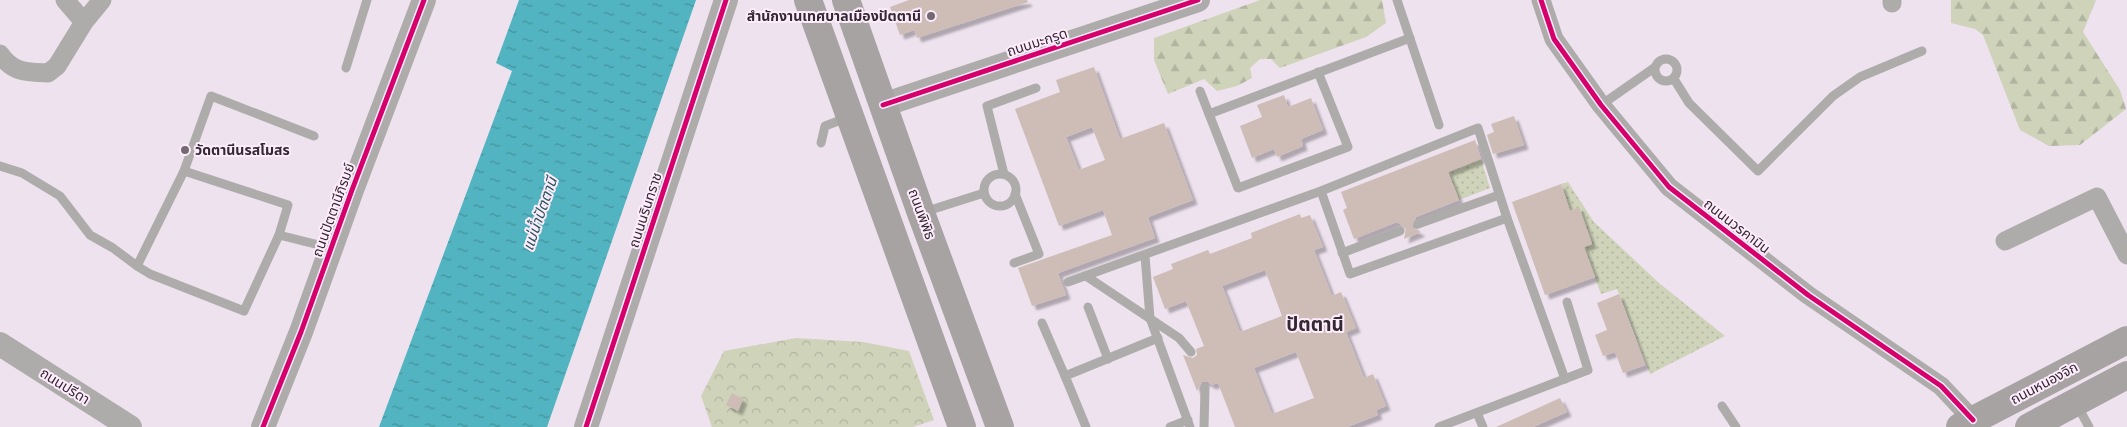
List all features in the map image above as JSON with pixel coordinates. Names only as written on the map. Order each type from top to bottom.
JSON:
[{"type":"main road","points":[[808,0],[962,427]]},
{"type":"main road","name":"ถนนพิพิธ","points":[[846,0],[921,213],[1000,427]]},
{"type":"main road","points":[[849,117],[883,105]]},
{"type":"main road","points":[[888,225],[921,213]]},
{"type":"main road","points":[[928,336],[962,323]]},
{"type":"main road","name":"ถนนหนองจิก","points":[[1966,424],[2127,340]]},
{"type":"main road","points":[[2061,374],[2076,402]]},
{"type":"main road","points":[[2029,427],[2127,375]]},
{"type":"street","points":[[65,0],[84,22]]},
{"type":"street","points":[[0,54],[8,66],[26,72],[48,73],[57,66],[84,22],[102,0]]},
{"type":"street","name":"ถนนปัตตานีภิรมย์","points":[[262,427],[301,332],[424,0]]},
{"type":"street","name":"ถนนนรินทราช","points":[[586,427],[726,0]]},
{"type":"street","name":"ถนนมะกรูด","points":[[883,105],[1198,0]]},
{"type":"street","name":"ถนนนวรคามิน","points":[[1541,0],[1554,38],[1601,105],[1670,187],[1808,295],[1941,386],[1966,424]]},
{"type":"street","points":[[2005,241],[2097,197],[2127,255]]},
{"type":"street","name":"ถนนปรีดา","points":[[0,344],[130,427]]},
{"type":"lane","points":[[346,68],[367,0]]},
{"type":"lane","points":[[1397,0],[1438,125]]},
{"type":"lane","points":[[1209,114],[1410,38]]},
{"type":"lane","points":[[1674,79],[1689,103],[1758,171],[1833,96],[1860,77],[1922,51]]},
{"type":"lane","points":[[1601,105],[1654,68],[1658,61],[1664,58],[1671,60],[1676,65],[1677,72],[1674,79]]},
{"type":"lane","points":[[1654,68],[1655,74],[1660,80],[1674,79]]},
{"type":"lane","points":[[1200,92],[1238,188],[1348,147],[1318,72]]},
{"type":"lane","points":[[1004,174],[987,106],[1036,88]]},
{"type":"lane","points":[[137,266],[184,171],[211,96],[314,136]]},
{"type":"lane","points":[[821,143],[825,126],[849,117]]},
{"type":"lane","points":[[1068,282],[1145,256],[1321,191],[1478,128],[1499,195],[1565,379]]},
{"type":"lane","points":[[0,166],[22,173],[60,196],[90,235],[113,248],[150,274],[244,311],[279,235],[288,205],[184,171]]},
{"type":"lane","points":[[1014,263],[1038,254],[1015,194],[1015,186],[1011,178],[1004,174],[996,174],[988,178],[984,185],[984,193],[988,201],[995,205],[1004,205],[1011,201],[1015,194]]},
{"type":"lane","points":[[1321,191],[1350,274],[1507,218]]},
{"type":"lane","points":[[921,213],[984,193]]},
{"type":"lane","points":[[1418,224],[1499,195]]},
{"type":"lane","points":[[1342,253],[1400,231]]},
{"type":"lane","points":[[279,235],[331,248]]},
{"type":"lane","points":[[1145,256],[1150,318],[1189,423],[1170,427]]},
{"type":"lane","points":[[1086,276],[1179,338],[1191,352]]},
{"type":"lane","points":[[1439,427],[1588,370],[1567,302]]},
{"type":"lane","points":[[1088,307],[1108,358]]},
{"type":"lane","points":[[1042,323],[1086,427]]},
{"type":"lane","points":[[1065,376],[1158,338]]},
{"type":"lane","points":[[1204,427],[1205,388]]},
{"type":"lane","points":[[2076,402],[2089,427]]},
{"type":"lane","points":[[1722,406],[1736,427]]},
{"type":"lane","points":[[1477,413],[1483,427]]},
{"type":"green space","points":[[1260,0],[1382,0],[1386,23],[1366,37],[1280,68],[1271,59],[1260,59],[1250,68],[1252,78],[1237,86],[1217,91],[1204,79],[1168,94],[1154,60],[1154,38]]},
{"type":"green space","points":[[1951,0],[2096,0],[2083,32],[2120,90],[2126,109],[2080,145],[2049,146],[2020,130],[1983,35],[1975,29],[1951,23]]},
{"type":"green space","points":[[1481,159],[1490,188],[1459,200],[1448,172]]},
{"type":"green space","points":[[1568,182],[1594,222],[1659,283],[1725,336],[1650,374],[1617,289],[1601,294],[1584,247],[1592,244],[1579,208],[1570,211],[1561,184]]},
{"type":"green space","points":[[796,338],[863,342],[909,351],[934,420],[913,427],[712,427],[701,396],[724,351]]},
{"type":"water","name":"แม่น้ำปัตตานี","points":[[519,0],[696,0],[547,427],[379,427],[512,71],[496,63]]},
{"type":"building","name":"สำนักงานเทศบาลเมืองปัตตานี","points":[[909,0],[1027,0],[1028,2],[917,38],[914,30],[900,35],[890,7]]},
{"type":"building","points":[[1094,67],[1120,139],[1164,123],[1193,200],[1148,217],[1155,238],[1058,273],[1066,295],[1032,306],[1018,268],[1112,235],[1103,210],[1059,226],[1015,109],[1060,92],[1056,80]],"holes":[[[1092,127],[1105,160],[1079,170],[1066,137]]]},
{"type":"building","points":[[1284,95],[1288,107],[1311,98],[1323,130],[1301,139],[1303,146],[1277,157],[1274,149],[1252,158],[1240,126],[1262,117],[1257,105]]},
{"type":"building","points":[[1514,116],[1524,145],[1493,154],[1487,135],[1494,132],[1491,124]]},
{"type":"building","points":[[1475,140],[1481,159],[1448,172],[1459,200],[1416,217],[1412,227],[1421,232],[1404,239],[1406,228],[1397,222],[1354,239],[1343,210],[1347,208],[1341,192]]},
{"type":"building","points":[[1561,184],[1570,211],[1579,207],[1592,244],[1584,247],[1595,277],[1545,295],[1512,202]]},
{"type":"building","points":[[1300,214],[1301,218],[1310,215],[1323,247],[1314,250],[1332,296],[1341,292],[1356,328],[1346,332],[1364,378],[1373,374],[1386,406],[1376,410],[1378,415],[1347,427],[1235,427],[1218,383],[1211,385],[1208,382],[1202,382],[1197,391],[1183,355],[1193,358],[1197,355],[1196,349],[1204,346],[1186,301],[1165,309],[1153,277],[1173,269],[1171,264],[1208,250],[1210,254],[1252,238],[1251,233]],"holes":[[[1265,270],[1282,316],[1240,332],[1222,286]],[[1296,352],[1314,398],[1272,414],[1254,368]]]},
{"type":"building","points":[[1619,294],[1645,365],[1623,373],[1615,352],[1603,356],[1595,335],[1607,330],[1597,303]]},
{"type":"building","points":[[732,393],[743,399],[738,411],[726,405]]},
{"type":"building","points":[[1560,398],[1567,412],[1533,427],[1496,427]]},
{"type":"cycle path","points":[[263,427],[301,332],[352,190],[424,0]]},
{"type":"cycle path","points":[[586,427],[726,0]]},
{"type":"cycle path","points":[[883,105],[1198,0]]},
{"type":"cycle path","points":[[1541,0],[1554,39],[1601,105],[1669,187],[1808,295],[1941,386],[1973,420]]},
{"type":"place","name":"สำนักงานเทศบาลเมืองปัตตานี","points":[[931,16]]},
{"type":"place","name":"วัดตานีนรสโมสร","points":[[185,150]]},
{"type":"district","name":"ปัตตานี","points":[[1315,324]]}]
